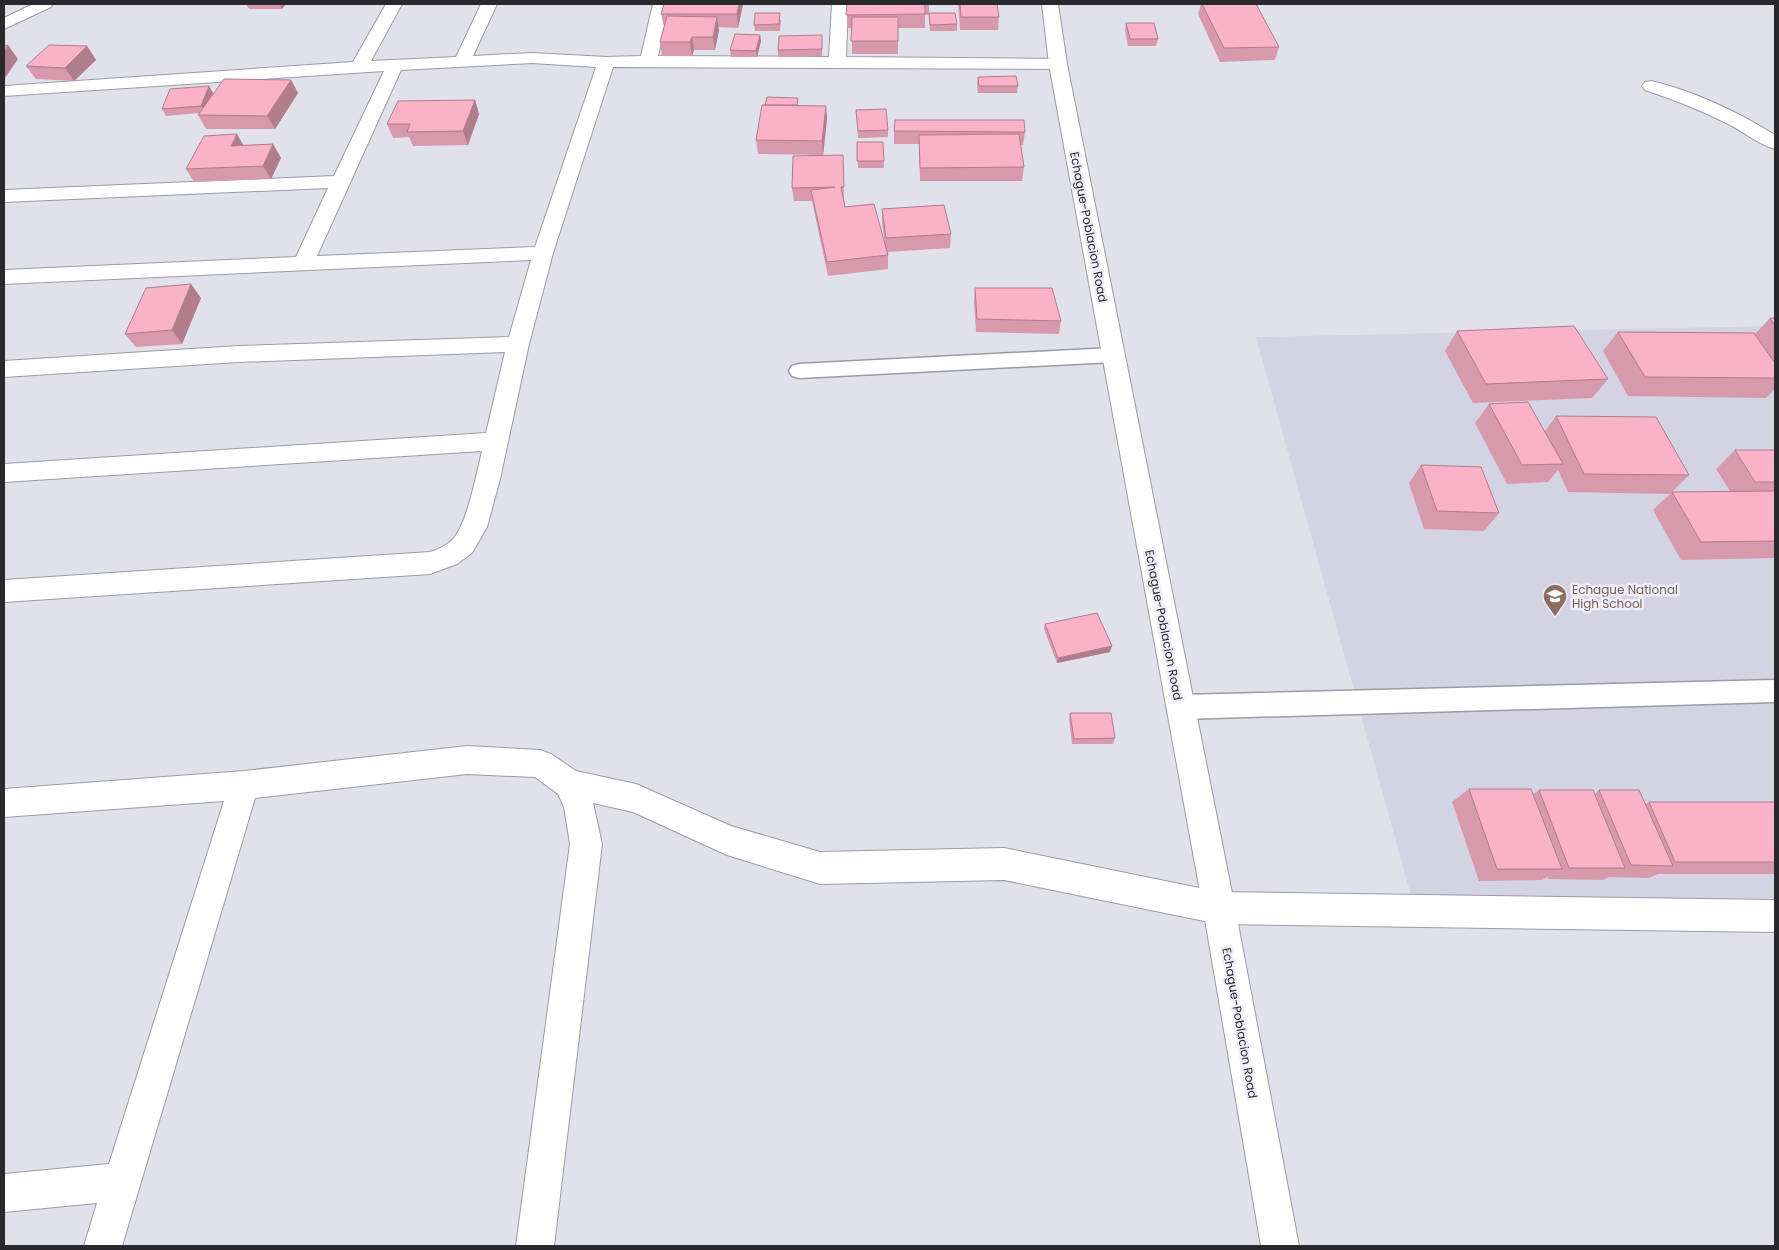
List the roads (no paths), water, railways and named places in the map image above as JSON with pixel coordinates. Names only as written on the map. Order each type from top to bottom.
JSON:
[{"type":"street","points":[[4,24],[45,4]]},
{"type":"street","points":[[359,67],[394,4]]},
{"type":"street","points":[[462,62],[489,4]]},
{"type":"street","points":[[648,61],[661,4]]},
{"type":"street","points":[[837,62],[840,4]]},
{"type":"street","name":"Echague-Poblacion Road","points":[[1050,4],[1058,64],[1219,908],[1280,1246]]},
{"type":"street","points":[[4,92],[359,67],[532,58],[606,62],[1058,64]]},
{"type":"street","points":[[4,591],[430,563],[448,557],[463,546],[474,527],[497,441],[518,344],[543,254],[606,62]]},
{"type":"street","points":[[303,264],[395,65]]},
{"type":"street","points":[[1651,86],[1689,99],[1762,134],[1775,143]]},
{"type":"street","points":[[4,196],[341,182]]},
{"type":"street","points":[[4,277],[543,254]]},
{"type":"street","points":[[4,369],[238,354],[518,344]]},
{"type":"street","points":[[4,473],[497,441]]},
{"type":"street","points":[[4,804],[244,785],[467,760],[540,764],[569,784],[636,798],[728,840],[820,868],[1004,864],[1219,908],[1775,916]]},
{"type":"street","points":[[535,1246],[586,844],[579,807],[569,784]]},
{"type":"street","points":[[103,1246],[244,785]]},
{"type":"street","points":[[4,1193],[123,1182]]},
{"type":"lane","points":[[800,371],[1113,355]]},
{"type":"lane","points":[[1180,707],[1775,691]]},
{"type":"place","name":"Echague National High School","points":[[1555,617]]}]
